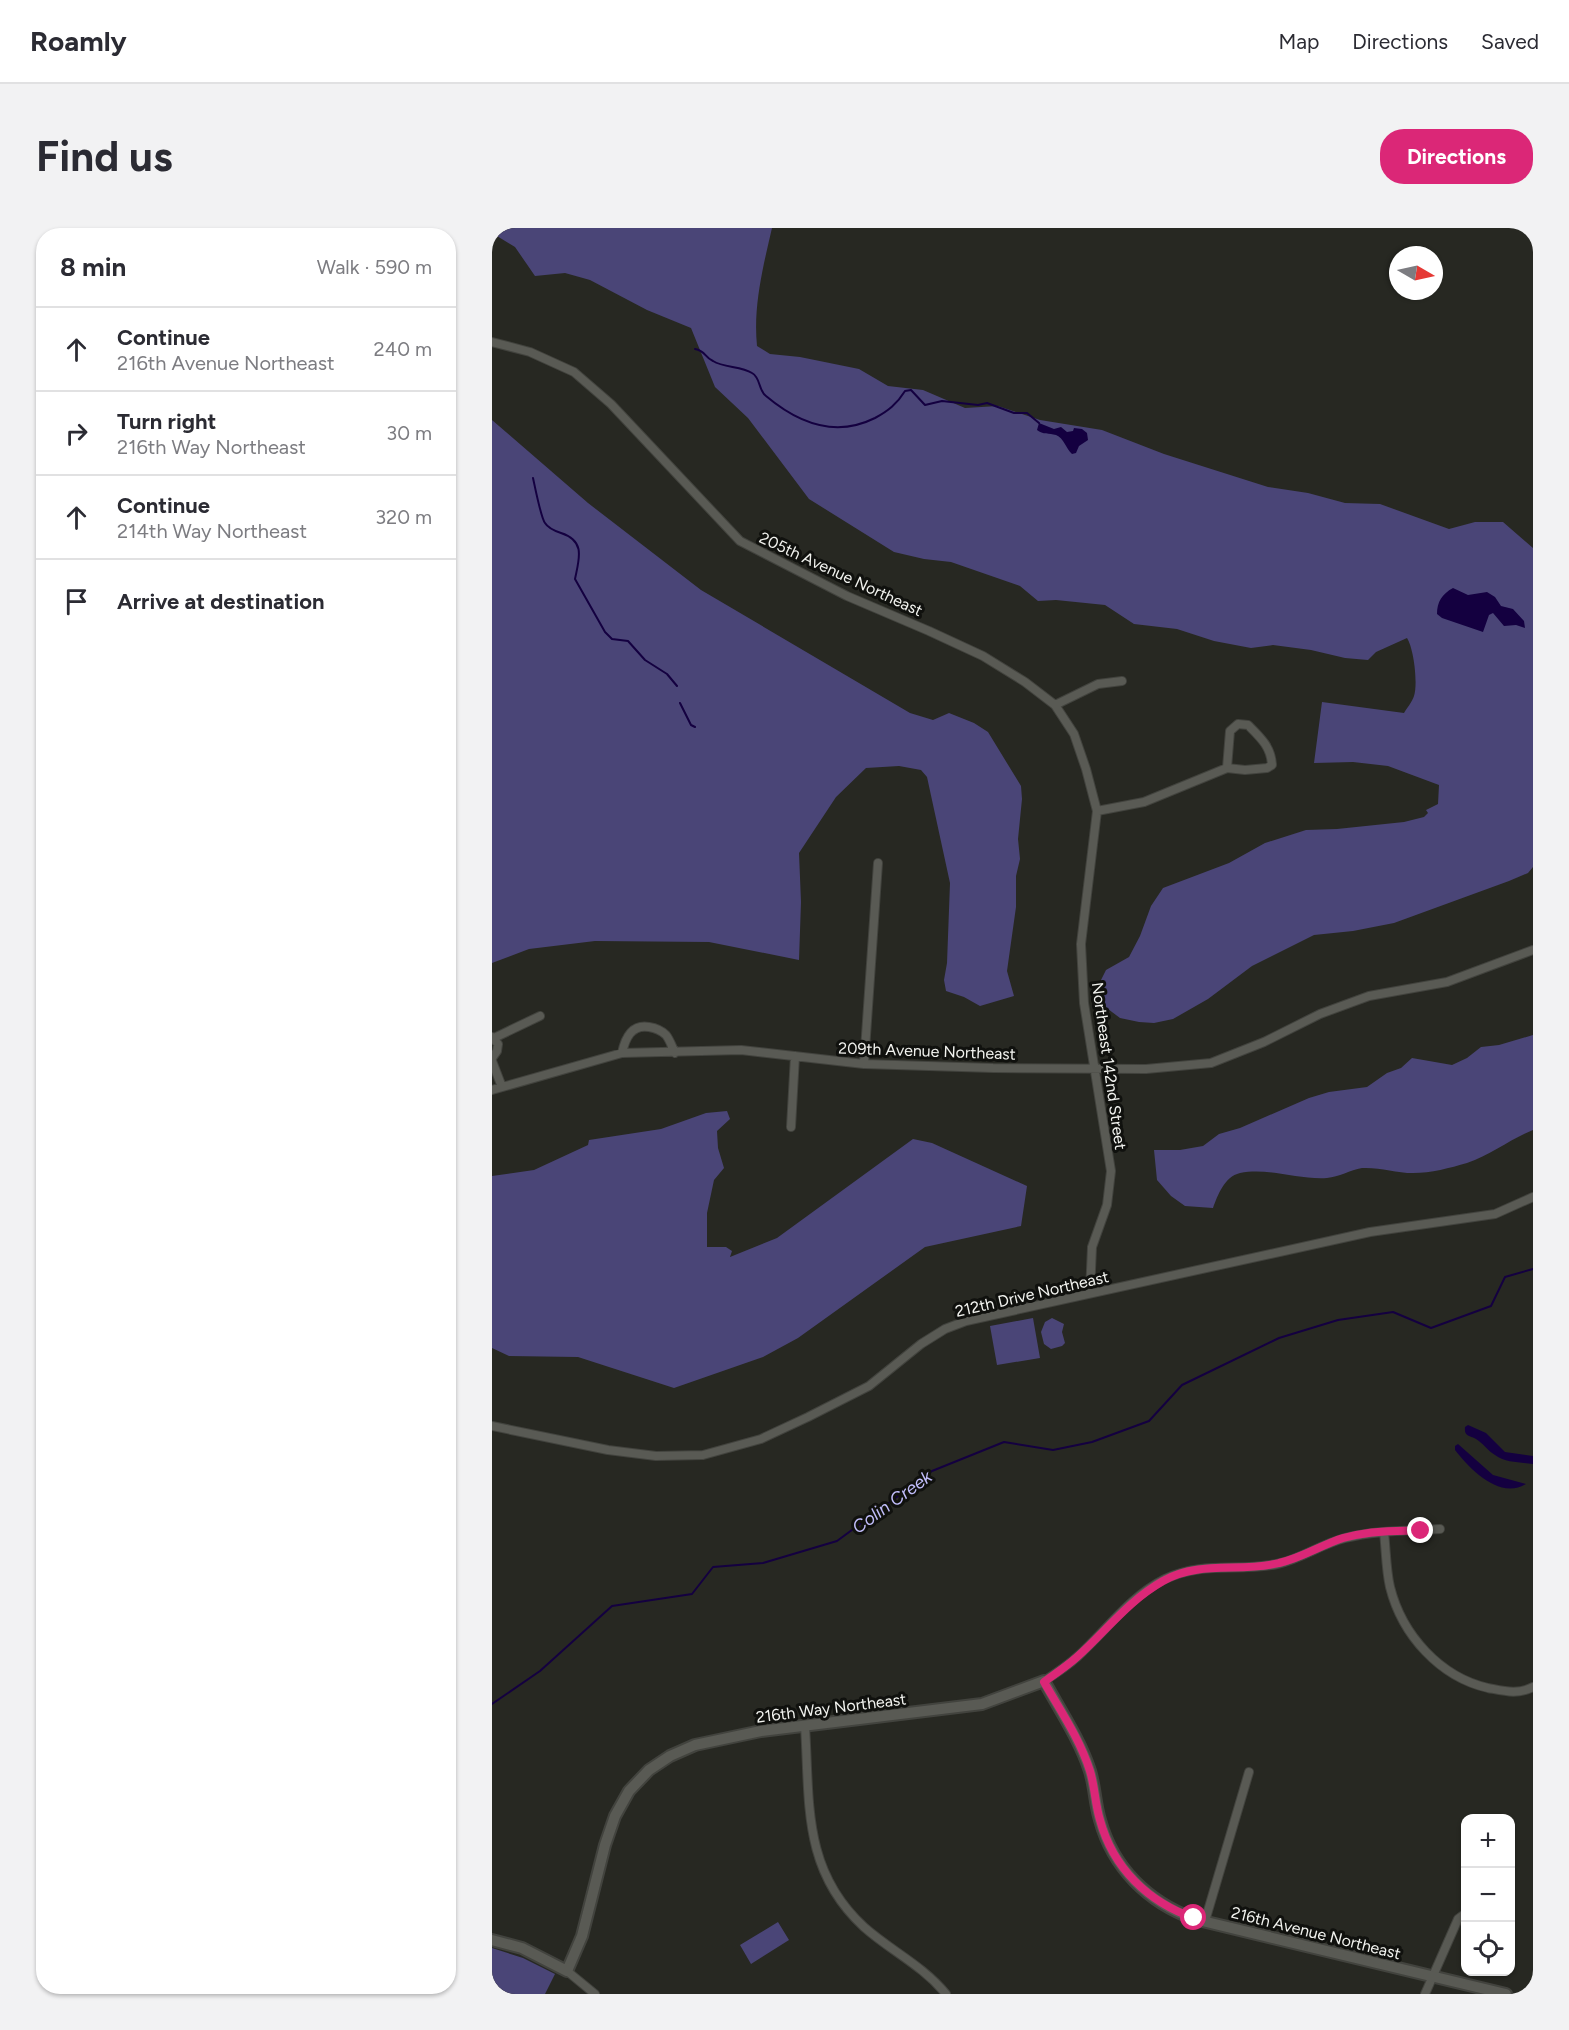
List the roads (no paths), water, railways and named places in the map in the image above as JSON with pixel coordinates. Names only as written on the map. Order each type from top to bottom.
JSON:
[{"type":"street","name":"205th Avenue Northeast","points":[[492,342],[530,352],[574,372],[611,404],[740,541],[847,596],[983,656],[1025,682],[1055,705]]},
{"type":"street","points":[[1055,705],[1098,684],[1122,681]]},
{"type":"street","name":"Northeast 142nd Street","points":[[1055,705],[1074,734],[1097,811],[1081,944],[1084,1004],[1111,1171],[1107,1205],[1092,1246],[1090,1293]]},
{"type":"street","points":[[1097,811],[1144,802],[1227,768],[1245,770],[1267,768],[1272,765],[1271,753],[1263,740],[1248,725],[1238,724],[1230,731],[1227,768]]},
{"type":"street","points":[[864,1064],[878,863]]},
{"type":"street","name":"209th Avenue Northeast","points":[[492,1090],[622,1053],[741,1050],[864,1064],[1146,1069],[1211,1063],[1264,1042],[1320,1014],[1369,996],[1447,982],[1533,950]]},
{"type":"street","points":[[502,1087],[492,1059],[498,1044],[493,1037],[540,1016]]},
{"type":"street","points":[[622,1053],[625,1040],[633,1029],[644,1026],[656,1028],[666,1036],[675,1053]]},
{"type":"street","points":[[791,1126],[795,1056]]},
{"type":"street","name":"212th Drive Northeast","points":[[492,1426],[656,1456],[703,1455],[761,1439],[869,1386],[921,1344],[945,1329],[966,1321],[1370,1232],[1495,1214],[1533,1197]]},
{"type":"street","name":"216th Way Northeast","points":[[567,1971],[582,1936],[612,1821],[629,1791],[650,1770],[670,1756],[695,1745],[725,1738],[982,1704],[1044,1682],[1076,1658],[1140,1595],[1165,1580],[1191,1570],[1207,1567],[1248,1568],[1280,1563],[1344,1538],[1384,1532],[1440,1529]]},
{"type":"street","points":[[1384,1532],[1390,1586],[1398,1612],[1418,1644],[1446,1670],[1470,1682],[1511,1693],[1533,1687]]},
{"type":"street","name":"216th Avenue Northeast","points":[[1044,1682],[1091,1773],[1100,1821],[1111,1850],[1119,1863],[1150,1896],[1183,1915],[1506,1994]]},
{"type":"street","points":[[805,1726],[814,1839],[828,1881],[847,1910],[860,1923],[914,1962],[946,1994]]},
{"type":"street","points":[[1205,1921],[1249,1772]]},
{"type":"street","points":[[1425,1994],[1461,1917]]},
{"type":"street","points":[[492,1940],[522,1948],[567,1971],[595,1994]]},
{"type":"waterway","points":[[695,349],[717,363],[752,373],[757,378],[762,391],[778,406],[817,425],[846,427],[860,424],[884,413],[905,391],[911,390],[925,405],[942,401],[978,405],[987,403],[1014,413],[1027,413],[1039,423]]},
{"type":"waterway","points":[[533,478],[543,520],[552,529],[569,536],[577,546],[579,558],[575,579],[605,632],[612,639],[628,641],[645,660],[667,674],[677,686]]},
{"type":"waterway","points":[[680,703],[691,725],[695,727]]},
{"type":"waterway","name":"Colin Creek","points":[[492,1704],[540,1671],[612,1606],[692,1594],[713,1567],[763,1563],[837,1541],[932,1471],[1004,1442],[1053,1450],[1092,1442],[1149,1421],[1182,1385],[1279,1338],[1338,1320],[1393,1312],[1431,1328],[1491,1306],[1505,1277],[1533,1269]]}]
